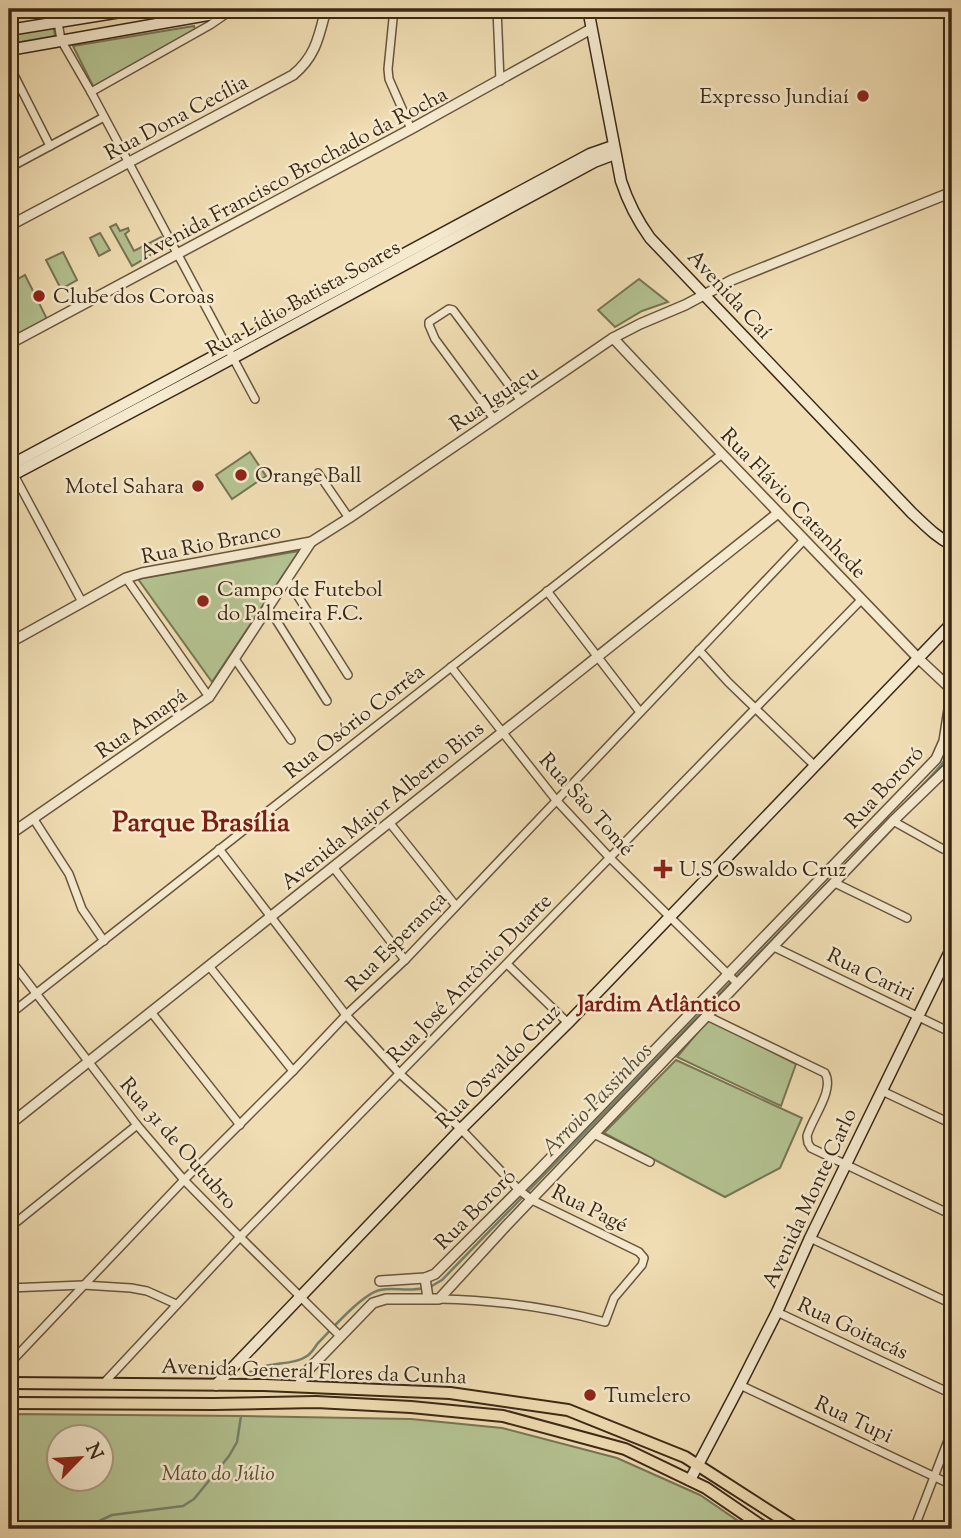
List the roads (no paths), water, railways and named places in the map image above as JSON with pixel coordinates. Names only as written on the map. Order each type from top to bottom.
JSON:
[{"type":"main road","points":[[9,30],[139,9]]},
{"type":"main road","points":[[9,50],[242,9]]},
{"type":"main road","name":"Avenida Caí","points":[[588,9],[614,150],[626,197],[642,226],[928,529],[952,545]]},
{"type":"main road","points":[[949,9],[952,25]]},
{"type":"main road","name":"Rua Lídio Batista Soares","points":[[157,393],[228,348],[284,324],[357,285],[560,175],[590,154],[614,150]]},
{"type":"main road","name":"Rua Lídio Batista Soares","points":[[10,470],[157,393],[233,358],[284,324]]},
{"type":"main road","name":"Rua Osvaldo Cruz","points":[[216,1385],[952,623]]},
{"type":"main road","name":"Avenida Monte Carlo","points":[[690,1480],[777,1311],[952,947]]},
{"type":"main road","name":"Avenida General Flores da Cunha","points":[[9,1383],[264,1385],[450,1393],[568,1410],[685,1457],[797,1529]]},
{"type":"main road","points":[[214,1404],[216,1385]]},
{"type":"main road","points":[[298,1386],[316,1402]]},
{"type":"main road","name":"Avenida General Flores da Cunha","points":[[9,1403],[316,1402],[411,1407],[503,1416],[625,1449],[706,1488],[766,1529]]},
{"type":"street","name":"Rua Dona Cecília","points":[[9,226],[293,75],[314,51],[327,9]]},
{"type":"street","points":[[394,9],[387,69],[411,129]]},
{"type":"street","points":[[497,9],[500,81]]},
{"type":"street","points":[[91,92],[230,11]]},
{"type":"street","points":[[58,22],[61,40],[255,399]]},
{"type":"street","name":"Avenida Francisco Brochado da Rocha","points":[[9,344],[592,29]]},
{"type":"street","points":[[9,65],[50,146]]},
{"type":"street","points":[[9,168],[104,117]]},
{"type":"street","name":"Rua Iguaçu","points":[[311,542],[613,338],[732,280],[952,192]]},
{"type":"street","points":[[494,419],[435,338],[429,321],[451,309],[521,401]]},
{"type":"street","name":"Rua Flávio Catanhede","points":[[613,338],[804,540],[952,690]]},
{"type":"street","name":"Rua Osório Corrêa","points":[[9,1015],[722,454]]},
{"type":"street","points":[[10,470],[82,602]]},
{"type":"street","points":[[318,473],[349,518]]},
{"type":"street","name":"Avenida Major Alberto Bins","points":[[9,1125],[778,513]]},
{"type":"street","name":"Rua Esperança","points":[[9,1364],[184,1180],[346,1015],[405,960],[804,540]]},
{"type":"street","name":"Rua Rio Branco","points":[[9,643],[126,578],[311,542]]},
{"type":"street","name":"Rua Amapá","points":[[9,835],[209,697],[311,542]]},
{"type":"street","points":[[126,578],[209,697]]},
{"type":"street","points":[[287,579],[348,675]]},
{"type":"street","points":[[547,591],[640,712]]},
{"type":"street","name":"Rua José Antônio Duarte","points":[[103,1384],[240,1237],[862,600]]},
{"type":"street","points":[[268,607],[327,701]]},
{"type":"street","points":[[699,650],[728,682],[815,766]]},
{"type":"street","points":[[235,659],[291,740]]},
{"type":"street","name":"Rua São Tomé","points":[[451,667],[556,800],[610,858],[737,983]]},
{"type":"street","name":"Rua Bororó","points":[[427,1288],[435,1274],[520,1191],[936,759],[944,741],[952,690]]},
{"type":"street","points":[[380,1281],[427,1288],[439,1298],[737,983],[893,821],[952,764]]},
{"type":"street","points":[[33,818],[69,874],[82,909],[104,941]]},
{"type":"street","name":"Rua Bororó","points":[[893,821],[943,849]]},
{"type":"street","points":[[389,822],[456,906]]},
{"type":"street","name":"Rua Pagé","points":[[219,849],[346,1015],[400,1074],[461,1129],[520,1191],[643,1255],[644,1262],[614,1298],[605,1322],[513,1303],[439,1298]]},
{"type":"street","points":[[333,867],[405,960]]},
{"type":"street","points":[[835,883],[907,918]]},
{"type":"street","name":"Rua Cariri","points":[[774,947],[952,1033]]},
{"type":"street","name":"Rua 31 de Outubro","points":[[9,958],[136,1125],[184,1180],[338,1334]]},
{"type":"street","points":[[507,964],[568,1023]]},
{"type":"street","points":[[209,966],[293,1071]]},
{"type":"street","points":[[151,1012],[240,1125]]},
{"type":"street","points":[[707,1016],[825,1073],[828,1078],[827,1090],[807,1136],[808,1143],[816,1151],[952,1215]]},
{"type":"street","points":[[882,1091],[952,1124]]},
{"type":"street","points":[[9,1228],[136,1125]]},
{"type":"street","points":[[594,1134],[650,1162]]},
{"type":"street","points":[[810,1238],[952,1304]]},
{"type":"street","points":[[9,1288],[83,1285],[139,1289],[176,1304]]},
{"type":"street","points":[[298,1386],[338,1334],[373,1303],[427,1288]]},
{"type":"street","name":"Rua Goitacás","points":[[777,1311],[952,1394]]},
{"type":"street","name":"Rua Tupi","points":[[740,1385],[952,1485]]},
{"type":"street","points":[[914,1529],[952,1430]]},
{"type":"waterway","name":"Arroio Passinhos","points":[[898,810],[936,771],[952,747]]},
{"type":"waterway","name":"Arroio Passinhos","points":[[430,1287],[442,1280],[864,845]]},
{"type":"waterway","name":"Arroio Passinhos","points":[[250,1372],[307,1356],[347,1313],[373,1293],[385,1289],[423,1288]]},
{"type":"waterway","points":[[89,1529],[112,1515],[183,1506],[194,1499],[237,1442],[241,1416]]},
{"type":"place","name":"Expresso Jundiaí","points":[[863,96]]},
{"type":"place","name":"Clube dos Coroas","points":[[39,296]]},
{"type":"place","name":"Orange Ball","points":[[241,475]]},
{"type":"place","name":"Motel Sahara","points":[[198,486]]},
{"type":"place","name":"Campo de Futebol do Palmeira F.C.","points":[[203,601]]},
{"type":"place","name":"U.S Oswaldo Cruz","points":[[663,869]]},
{"type":"place","name":"Tumelero","points":[[590,1395]]},
{"type":"district","name":"Parque Brasília","points":[[201,821]]},
{"type":"district","name":"Jardim Atlântico","points":[[659,1003]]},
{"type":"park label","name":"Mato do Júlio","points":[[218,1473]]}]
